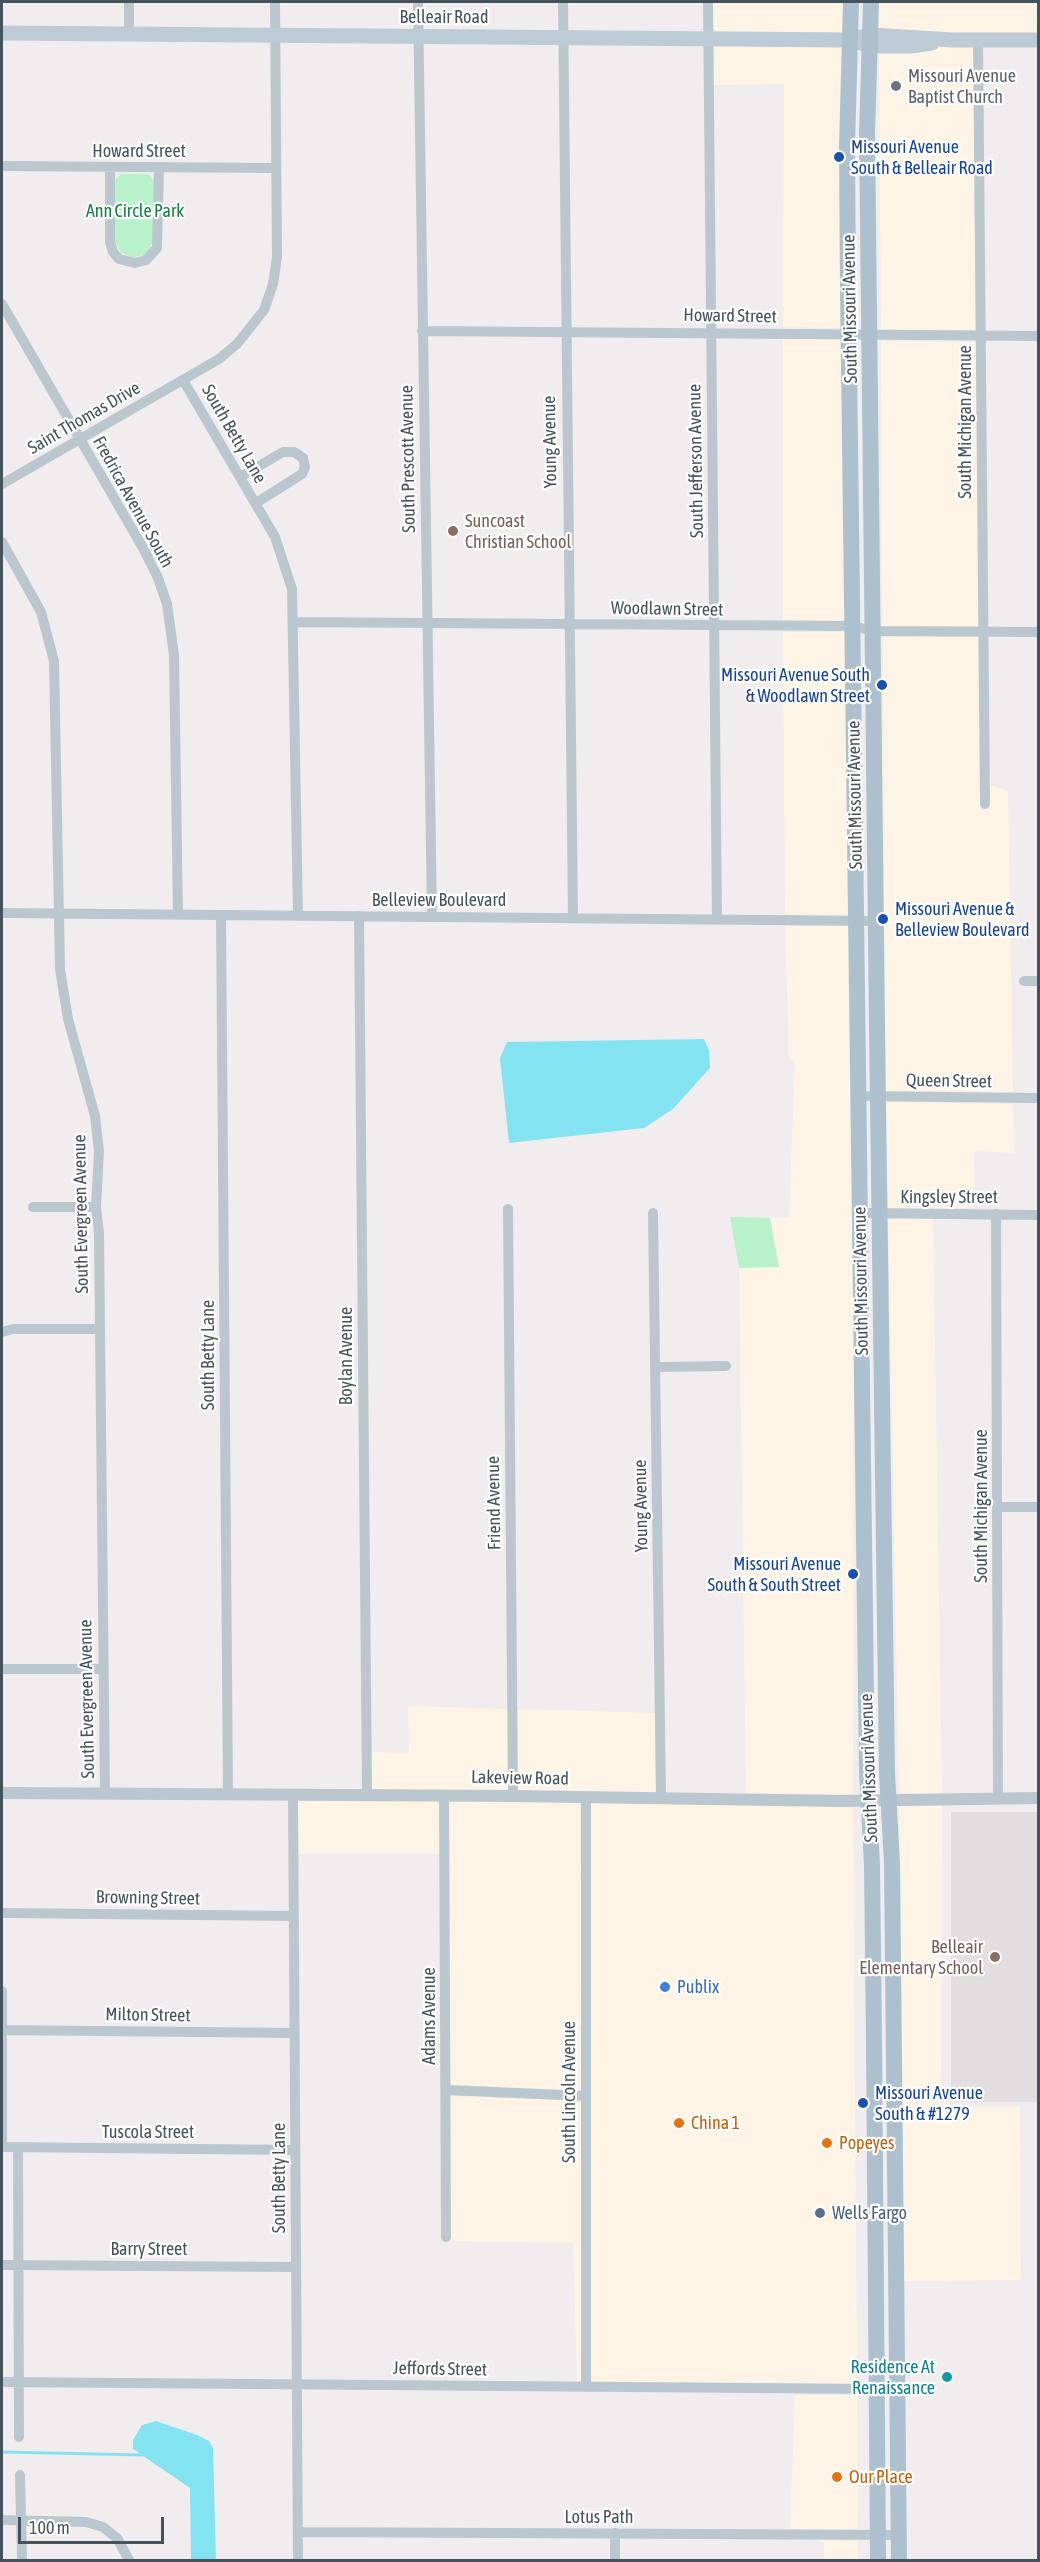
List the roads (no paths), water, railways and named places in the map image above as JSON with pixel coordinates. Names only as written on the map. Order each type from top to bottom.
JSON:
[{"type":"main road","name":"South Missouri Avenue","points":[[851,2],[847,139],[849,333],[868,1800],[873,1907],[878,2560]]},
{"type":"main road","name":"South Missouri Avenue","points":[[871,2],[867,133],[869,335],[888,1799],[892,1863],[899,2560]]},
{"type":"main road","name":"Belleair Road","points":[[2,33],[870,40],[911,46],[952,40],[1038,40]]},
{"type":"street","points":[[129,2],[129,34]]},
{"type":"street","name":"South Betty Lane","points":[[275,2],[277,257],[273,284],[264,310],[237,344],[219,359],[183,380],[275,537],[292,589],[298,916]]},
{"type":"street","name":"South Prescott Avenue","points":[[418,2],[432,916]]},
{"type":"street","name":"Young Avenue","points":[[563,2],[573,918]]},
{"type":"street","name":"South Jefferson Avenue","points":[[708,2],[717,919]]},
{"type":"street","name":"South Michigan Avenue","points":[[978,40],[985,804]]},
{"type":"street","name":"Howard Street","points":[[2,166],[276,168]]},
{"type":"street","points":[[110,167],[112,252],[119,259],[135,263],[146,260],[157,248],[159,168]]},
{"type":"street","name":"Fredrica Avenue South","points":[[2,304],[143,548],[158,578],[167,604],[174,655],[178,915]]},
{"type":"street","name":"Howard Street","points":[[422,331],[1038,336]]},
{"type":"street","name":"Saint Thomas Drive","points":[[2,484],[183,380]]},
{"type":"street","points":[[240,477],[283,452],[294,452],[303,458],[305,468],[297,479],[256,503]]},
{"type":"street","name":"South Evergreen Avenue","points":[[2,542],[41,612],[54,661],[60,969],[68,1019],[95,1116],[99,1151],[96,1208],[99,1233],[105,1794]]},
{"type":"street","name":"Woodlawn Street","points":[[294,622],[853,626],[873,631],[1038,632]]},
{"type":"street","name":"Belleview Boulevard","points":[[2,913],[876,921]]},
{"type":"street","name":"South Betty Lane","points":[[221,915],[228,1794]]},
{"type":"street","name":"Boylan Avenue","points":[[359,916],[367,1795]]},
{"type":"street","points":[[1024,981],[1038,981]]},
{"type":"street","name":"Queen Street","points":[[859,1096],[1038,1098]]},
{"type":"street","points":[[33,1207],[96,1208]]},
{"type":"street","name":"Friend Avenue","points":[[508,1209],[513,1796]]},
{"type":"street","name":"Young Avenue","points":[[652,1213],[656,1367],[660,1798]]},
{"type":"street","name":"Kingsley Street","points":[[860,1213],[1038,1215]]},
{"type":"street","name":"South Michigan Avenue","points":[[996,1214],[998,1798]]},
{"type":"street","points":[[2,1332],[13,1329],[100,1329]]},
{"type":"street","points":[[656,1367],[726,1366]]},
{"type":"street","points":[[998,1507],[1038,1507]]},
{"type":"street","points":[[2,1669],[103,1670]]},
{"type":"street","name":"Lakeview Road","points":[[2,1793],[868,1800],[1038,1798]]},
{"type":"street","name":"South Betty Lane","points":[[293,1795],[298,2560]]},
{"type":"street","name":"Adams Avenue","points":[[444,1795],[446,2236]]},
{"type":"street","name":"South Lincoln Avenue","points":[[586,1797],[586,2387]]},
{"type":"street","name":"Browning Street","points":[[2,1913],[293,1916]]},
{"type":"street","points":[[2,1991],[2,2147]]},
{"type":"street","name":"Milton Street","points":[[2,2030],[294,2033]]},
{"type":"street","points":[[446,2090],[586,2096]]},
{"type":"street","name":"Tuscola Street","points":[[2,2147],[295,2150]]},
{"type":"street","points":[[18,2148],[19,2437]]},
{"type":"street","name":"Barry Street","points":[[2,2265],[296,2267]]},
{"type":"street","name":"Jeffords Street","points":[[2,2382],[878,2389]]},
{"type":"street","points":[[20,2475],[22,2560]]},
{"type":"street","points":[[2,2520],[86,2522],[103,2528],[117,2538],[129,2560]]},
{"type":"street","name":"Lotus Path","points":[[298,2532],[899,2535]]},
{"type":"street","points":[[615,2534],[615,2560]]},
{"type":"water","points":[[704,1039],[709,1050],[710,1068],[673,1109],[644,1128],[509,1143],[500,1058],[507,1042]]},
{"type":"water","points":[[156,2421],[197,2435],[209,2441],[213,2448],[216,2560],[191,2560],[190,2488],[133,2449],[133,2440],[142,2425]]},
{"type":"waterway","points":[[2,2452],[144,2455]]},
{"type":"place","name":"Missouri Avenue Baptist Church","points":[[896,86]]},
{"type":"place","name":"Missouri Avenue South & Belleair Road","points":[[839,157]]},
{"type":"place","name":"Suncoast Christian School","points":[[453,531]]},
{"type":"place","name":"Missouri Avenue South & Woodlawn Street","points":[[882,685]]},
{"type":"place","name":"Missouri Avenue & Belleview Boulevard","points":[[883,919]]},
{"type":"place","name":"Missouri Avenue South & South Street","points":[[853,1574]]},
{"type":"place","name":"Belleair Elementary School","points":[[995,1957]]},
{"type":"place","name":"Publix","points":[[665,1987]]},
{"type":"place","name":"Missouri Avenue South & #1279","points":[[863,2103]]},
{"type":"place","name":"China 1","points":[[679,2123]]},
{"type":"place","name":"Popeyes","points":[[827,2143]]},
{"type":"place","name":"Wells Fargo","points":[[820,2213]]},
{"type":"place","name":"Residence At Renaissance","points":[[947,2377]]},
{"type":"place","name":"Our Place","points":[[837,2477]]},
{"type":"park label","name":"Ann Circle Park","points":[[135,211]]}]
